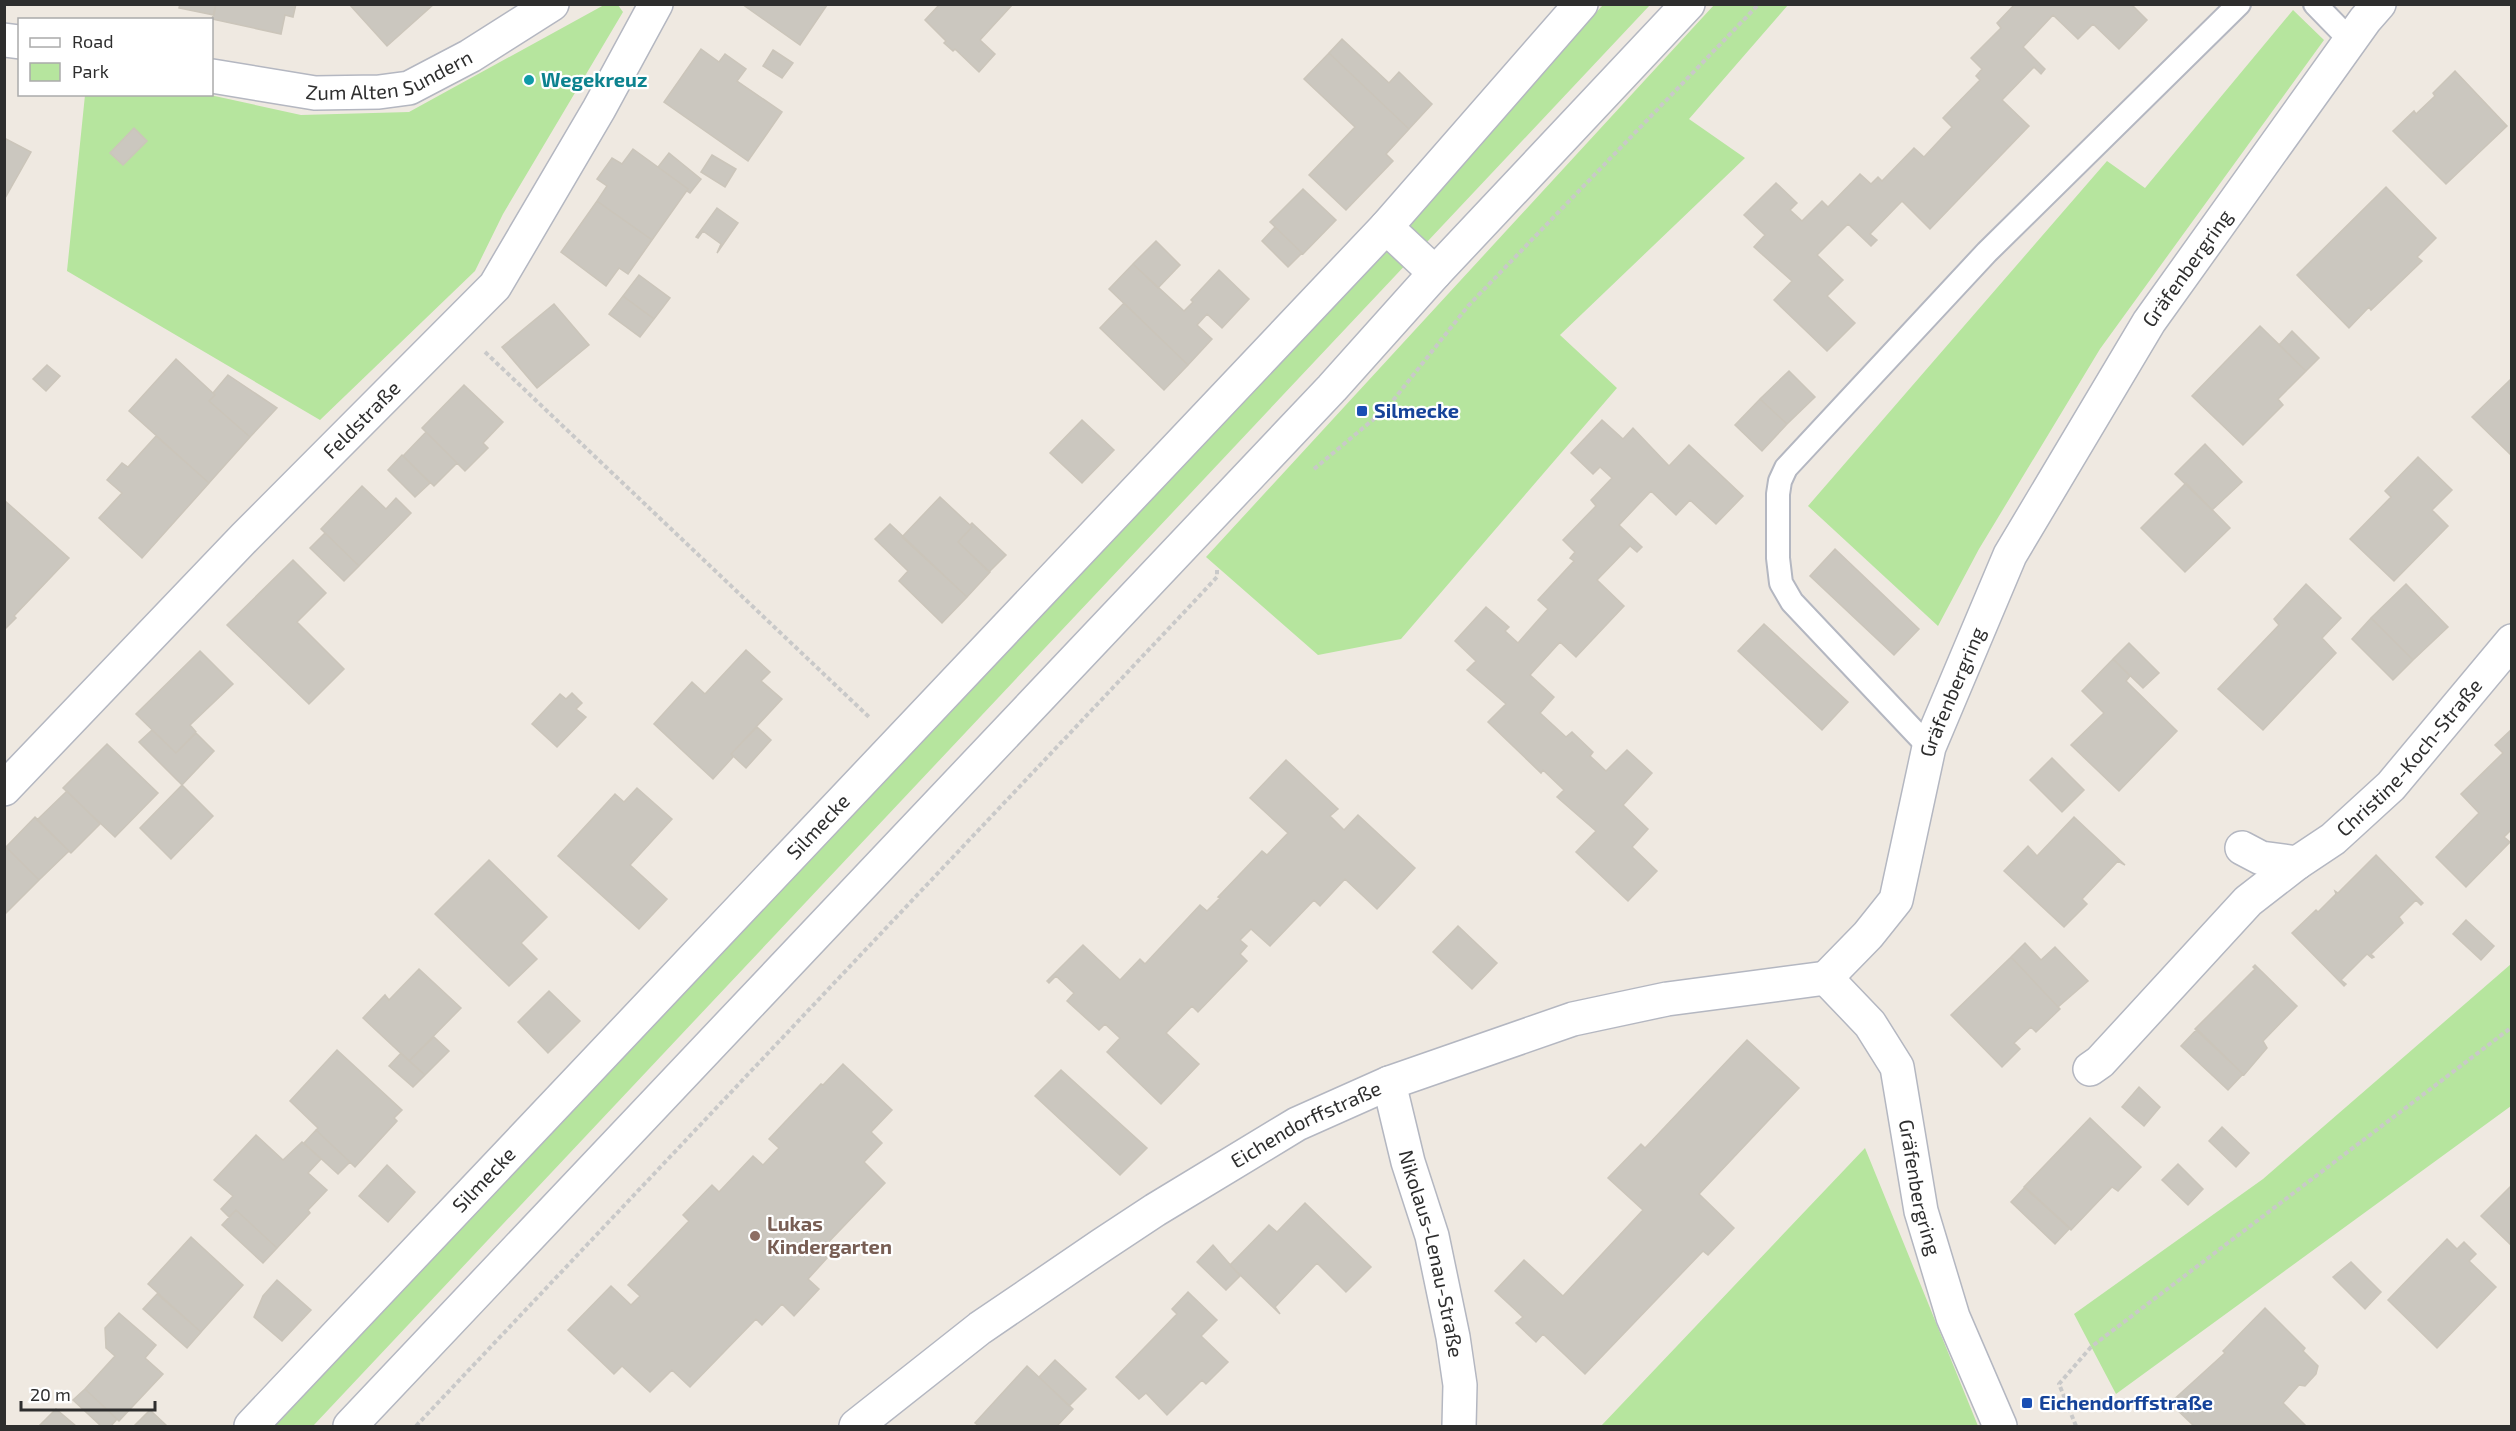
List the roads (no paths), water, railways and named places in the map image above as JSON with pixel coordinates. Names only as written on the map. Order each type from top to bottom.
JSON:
[{"type":"street","name":"Zum Alten Sundern","points":[[213,76],[315,93],[379,92],[410,88],[470,56],[552,4]]},
{"type":"street","name":"Feldstraße","points":[[4,789],[245,537],[495,286],[599,109],[656,4]]},
{"type":"street","name":"Silmecke","points":[[251,1426],[1386,227],[1581,4]]},
{"type":"street","points":[[350,1426],[1324,396],[1435,273],[1688,4]]},
{"type":"street","name":"Gräfenbergring","points":[[2000,1426],[1953,1317],[1921,1211],[1897,1066],[1870,1023],[1826,978],[1868,935],[1896,900],[1929,747],[2010,555],[2149,322],[2350,40],[2379,4]]},
{"type":"street","points":[[1386,227],[1435,273]]},
{"type":"street","name":"Christine-Koch-Straße","points":[[2090,1069],[2100,1062],[2248,901],[2296,863],[2333,840],[2391,786],[2511,641]]},
{"type":"street","points":[[2242,848],[2261,858],[2296,863]]},
{"type":"street","name":"Eichendorffstraße","points":[[856,1426],[980,1329],[1155,1210],[1297,1124],[1389,1083],[1592,1015],[1667,999],[1826,978]]},
{"type":"street","name":"Nikolaus-Lenau-Straße","points":[[1389,1083],[1408,1162],[1432,1236],[1442,1281],[1460,1385],[1459,1426]]},
{"type":"lane","points":[[1929,747],[1792,602],[1781,584],[1778,558],[1780,481],[1786,468],[1987,252],[2239,4]]},
{"type":"lane","points":[[2314,4],[2350,40]]},
{"type":"place","name":"Wegekreuz","points":[[529,80]]},
{"type":"place","name":"Silmecke","points":[[1362,411]]},
{"type":"place","name":"Lukas Kindergarten","points":[[755,1236]]},
{"type":"place","name":"Eichendorffstraße","points":[[2027,1403]]}]
